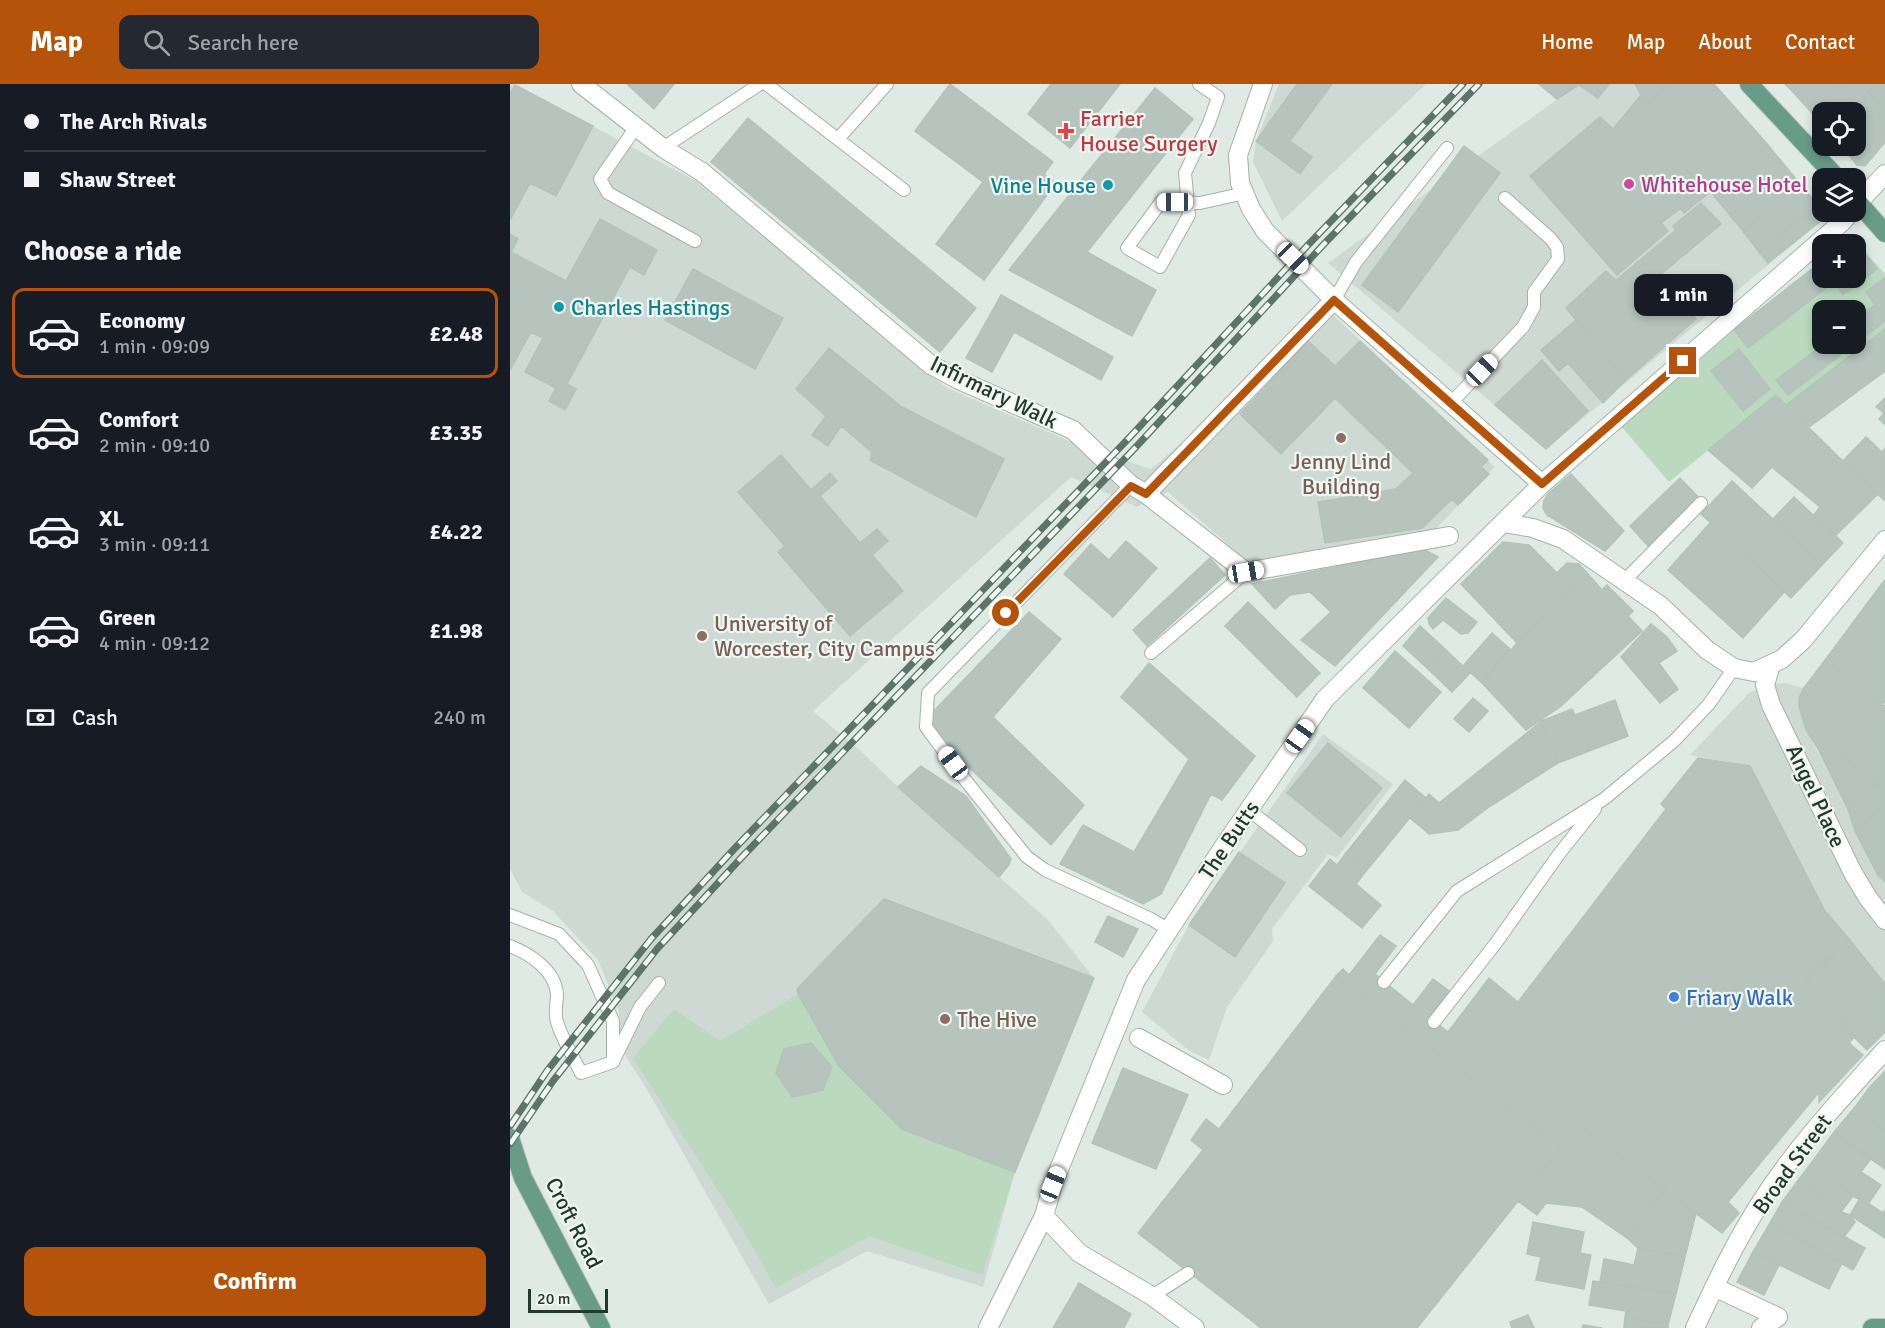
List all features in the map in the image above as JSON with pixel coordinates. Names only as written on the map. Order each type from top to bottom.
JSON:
[{"type":"main road","points":[[1749,84],[1827,168]]},
{"type":"main road","points":[[1866,215],[1885,233]]},
{"type":"main road","name":"Croft Road","points":[[510,1138],[523,1178],[601,1328]]},
{"type":"main road","points":[[1872,1328],[1885,1328]]},
{"type":"street","name":"Infirmary Walk","points":[[581,84],[663,148],[702,172],[931,365],[958,380],[1073,430],[1139,490],[1246,572]]},
{"type":"street","points":[[1263,84],[1238,155],[1240,183],[1251,209],[1266,231],[1334,300],[1542,484]]},
{"type":"street","name":"The Butts","points":[[1866,194],[1885,174]]},
{"type":"street","name":"The Butts","points":[[988,1328],[1044,1216],[1053,1184],[1136,980],[1325,699],[1542,484],[1842,222]]},
{"type":"street","points":[[1139,490],[1334,300]]},
{"type":"street","points":[[1504,523],[1533,528],[1563,539],[1661,606],[1696,640],[1734,668],[1754,672],[1782,659],[1804,639],[1885,540]]},
{"type":"street","points":[[1246,572],[1449,536]]},
{"type":"street","name":"Angel Place","points":[[1771,665],[1766,685],[1771,705],[1853,873],[1885,920]]},
{"type":"street","points":[[1139,1038],[1223,1085]]},
{"type":"street","name":"Broad Street","points":[[1695,1328],[1714,1287],[1761,1201],[1816,1127],[1885,1050]]},
{"type":"street","points":[[1044,1216],[1079,1253],[1152,1296],[1195,1328]]},
{"type":"street","points":[[1714,1287],[1778,1317],[1761,1328]]},
{"type":"lane","points":[[838,139],[887,84]]},
{"type":"lane","points":[[1199,84],[1218,97],[1209,123],[1185,173],[1188,202],[1189,215],[1160,267],[1127,248],[1161,202],[1188,202],[1200,202],[1245,193]]},
{"type":"lane","points":[[663,148],[760,85],[838,139],[904,190]]},
{"type":"lane","points":[[636,127],[600,179],[608,193],[695,241]]},
{"type":"lane","points":[[1334,300],[1356,262],[1447,148]]},
{"type":"lane","points":[[1451,403],[1523,327],[1534,307],[1534,292],[1558,259],[1557,247],[1551,239],[1505,198]]},
{"type":"lane","points":[[1139,490],[928,693],[927,727],[966,781],[1027,857],[1045,870],[1151,919],[1168,930]]},
{"type":"lane","points":[[1623,582],[1701,503]]},
{"type":"lane","points":[[1151,653],[1246,572]]},
{"type":"lane","points":[[1384,982],[1457,891],[1604,799],[1674,741],[1708,704],[1734,668]]},
{"type":"lane","points":[[1434,1022],[1496,942],[1559,854],[1604,799]]},
{"type":"lane","points":[[1249,810],[1300,850]]},
{"type":"lane","points":[[510,915],[559,934],[588,965],[613,1021],[613,1062]]},
{"type":"lane","points":[[510,946],[522,951],[543,966],[554,980],[557,993],[556,1020],[581,1073],[613,1062],[640,1007],[659,983]]},
{"type":"lane","points":[[1152,1296],[1188,1273]]},
{"type":"shaded area","name":"University of Worcester, City Campus","points":[[510,84],[696,181],[947,388],[1076,444],[1151,469],[1333,315],[1495,467],[1430,535],[1248,562],[1168,492],[1137,507],[1071,477],[813,711],[863,753],[1048,920],[1094,978],[1015,1172],[983,1287],[867,1251],[769,1304],[645,1086],[618,1045],[619,1012],[598,960],[553,911],[522,892],[510,869]]},
{"type":"shaded area","points":[[1279,84],[1426,84],[1282,221],[1253,162],[1256,141]]},
{"type":"shaded area","points":[[1579,84],[1714,84],[1812,198],[1812,222],[1820,222],[1546,449],[1328,263]]},
{"type":"shaded area","points":[[1785,683],[1804,688],[1800,698],[1806,730],[1848,809],[1878,875],[1885,882],[1885,984],[1825,911],[1750,766],[1690,755],[1749,693],[1765,685]]},
{"type":"shaded area","points":[[1323,734],[1393,784],[1337,858],[1328,854],[1272,929],[1273,941],[1227,1007],[1209,1060],[1188,1050],[1142,1012],[1189,925]]},
{"type":"green space","points":[[1866,253],[1885,274],[1885,329],[1866,344],[1866,300],[1812,300],[1812,354],[1852,354],[1786,405],[1775,396],[1669,482],[1621,426],[1734,330],[1812,269],[1812,288],[1866,288]]},
{"type":"green space","points":[[798,994],[839,1066],[902,1129],[1015,1172],[982,1275],[869,1236],[776,1288],[737,1220],[633,1058],[674,1009],[720,1041]]},
{"type":"building","points":[[627,84],[674,84],[654,109]]},
{"type":"building","points":[[950,84],[1053,162],[1044,174],[1056,183],[984,280],[936,244],[983,182],[915,131]]},
{"type":"building","name":"Farrier House Surgery","points":[[1051,84],[1120,84],[1070,148],[1028,114]]},
{"type":"building","points":[[1297,84],[1332,84],[1290,141],[1312,157],[1300,174],[1256,141]]},
{"type":"building","points":[[1539,84],[1580,84],[1557,99]]},
{"type":"building","points":[[1580,84],[1609,84],[1598,98]]},
{"type":"building","points":[[1635,84],[1667,84],[1650,103],[1641,95]]},
{"type":"building","name":"Whitehouse Hotel","points":[[1667,84],[1714,84],[1768,145],[1684,213],[1681,208],[1661,223],[1668,231],[1617,275],[1530,176],[1600,117],[1613,129],[1641,95],[1650,103]]},
{"type":"building","points":[[1785,84],[1801,84],[1793,92]]},
{"type":"building","points":[[1801,84],[1842,84],[1823,102],[1812,102],[1812,113],[1793,92]]},
{"type":"building","points":[[1842,84],[1875,84],[1859,102],[1823,102]]},
{"type":"building","points":[[1875,84],[1885,84],[1885,107],[1869,93]]},
{"type":"building","points":[[515,85],[593,126],[556,196],[530,183],[510,220],[510,94]]},
{"type":"building","name":"Vine House","points":[[1155,88],[1193,119],[1087,252],[1156,290],[1132,336],[1009,270]]},
{"type":"building","points":[[1869,93],[1885,107],[1885,111],[1866,133],[1866,102],[1860,102]]},
{"type":"building","points":[[1885,111],[1885,142],[1865,166],[1857,165],[1850,156],[1866,156],[1866,132]]},
{"type":"building","points":[[748,118],[976,308],[940,352],[711,162]]},
{"type":"building","points":[[1768,145],[1800,184],[1743,231],[1711,192]]},
{"type":"building","points":[[1464,146],[1500,173],[1398,312],[1362,285]]},
{"type":"building","points":[[1800,184],[1812,198],[1812,208],[1759,252],[1743,231]]},
{"type":"building","points":[[1701,203],[1721,224],[1660,275],[1696,319],[1626,380],[1566,308],[1606,271],[1616,280],[1676,230],[1673,226]]},
{"type":"building","points":[[1812,208],[1812,222],[1819,222],[1768,263],[1759,252]]},
{"type":"building","name":"Charles Hastings","points":[[600,219],[657,250],[644,275],[630,267],[567,384],[576,389],[565,410],[549,401],[556,388],[525,372],[543,338],[531,332],[510,370],[510,234],[518,239],[511,252],[566,281]]},
{"type":"building","points":[[1866,255],[1877,269],[1866,277]]},
{"type":"building","points":[[693,269],[783,318],[755,369],[665,320]]},
{"type":"building","points":[[1812,269],[1812,288],[1826,288],[1748,348],[1734,330]]},
{"type":"building","points":[[1885,278],[1885,321],[1866,335],[1866,312],[1875,305],[1866,292]]},
{"type":"building","points":[[1838,288],[1852,288],[1843,295]]},
{"type":"building","points":[[1001,295],[1113,357],[1101,380],[1014,332],[992,372],[966,358]]},
{"type":"building","points":[[1576,320],[1626,380],[1603,403],[1568,363],[1559,371],[1541,350]]},
{"type":"building","points":[[1885,329],[1885,371],[1809,427],[1786,405],[1852,354],[1866,354],[1866,344]]},
{"type":"building","points":[[1308,341],[1335,366],[1360,341],[1488,460],[1481,467],[1489,474],[1458,505],[1452,499],[1422,528],[1325,543],[1318,502],[1396,489],[1413,473],[1335,398],[1281,454],[1240,414]]},
{"type":"building","points":[[829,348],[902,407],[1004,459],[976,517],[870,460],[872,452],[841,426],[828,446],[812,435],[826,416],[796,389]]},
{"type":"building","points":[[1739,349],[1770,389],[1743,411],[1711,371]]},
{"type":"building","points":[[1812,353],[1842,354],[1788,395],[1776,380]]},
{"type":"building","points":[[1542,360],[1588,411],[1546,449],[1495,405]]},
{"type":"building","points":[[1776,395],[1877,495],[1835,536],[1813,516],[1820,507],[1772,467],[1752,488],[1708,450]]},
{"type":"building","points":[[1885,398],[1885,425],[1879,419],[1884,413],[1876,407]]},
{"type":"building","points":[[1866,437],[1882,452],[1885,448],[1884,500],[1843,461]]},
{"type":"building","points":[[781,455],[811,490],[830,473],[837,481],[820,496],[860,543],[877,529],[888,541],[872,555],[903,591],[850,636],[778,552],[785,546],[738,492]]},
{"type":"building","points":[[1571,474],[1624,531],[1605,551],[1547,515],[1543,508],[1544,500],[1549,493]]},
{"type":"building","points":[[1680,478],[1699,498],[1648,546],[1630,526]]},
{"type":"building","points":[[1732,481],[1822,565],[1791,598],[1701,514]]},
{"type":"building","points":[[1794,497],[1843,543],[1822,565],[1773,519]]},
{"type":"building","points":[[1710,523],[1785,591],[1743,638],[1668,570]]},
{"type":"building","points":[[1126,541],[1157,568],[1113,617],[1064,574],[1091,544],[1109,560]]},
{"type":"building","points":[[1503,542],[1529,545],[1557,573],[1567,563],[1579,564],[1588,574],[1517,643],[1461,584]]},
{"type":"building","points":[[1423,549],[1438,557],[1335,666],[1301,640],[1331,612],[1310,592],[1290,595],[1275,609],[1252,584]]},
{"type":"building","points":[[1210,558],[1225,575],[1147,646],[1133,630]]},
{"type":"building","points":[[1588,574],[1602,590],[1607,585],[1633,611],[1628,616],[1642,631],[1560,707],[1526,730],[1482,683],[1517,643]]},
{"type":"building","points":[[1885,580],[1885,596],[1878,589]]},
{"type":"building","points":[[1878,589],[1885,596],[1885,701],[1883,704],[1825,660]]},
{"type":"building","points":[[1446,598],[1477,622],[1468,633],[1461,634],[1443,620],[1433,629],[1429,624],[1428,618]]},
{"type":"building","points":[[1248,602],[1320,673],[1297,697],[1225,626]]},
{"type":"building","points":[[1029,612],[1061,639],[993,717],[1084,805],[1051,845],[933,733],[930,715]]},
{"type":"building","points":[[1651,624],[1667,637],[1677,651],[1659,663],[1678,689],[1660,703],[1621,657]]},
{"type":"building","points":[[1420,626],[1445,649],[1427,668],[1403,646]]},
{"type":"building","points":[[1492,633],[1510,649],[1481,682],[1463,666]]},
{"type":"building","points":[[1445,649],[1470,673],[1452,692],[1427,668]]},
{"type":"building","points":[[1395,651],[1441,692],[1409,728],[1363,688]]},
{"type":"building","points":[[1825,660],[1885,706],[1885,789],[1823,741],[1817,747],[1806,730],[1799,698]]},
{"type":"building","points":[[1149,663],[1255,756],[1222,800],[1211,794],[1161,894],[1143,904],[1060,864],[1083,825],[1134,852],[1189,759],[1121,697]]},
{"type":"building","points":[[1473,698],[1488,711],[1469,732],[1454,719]]},
{"type":"building","points":[[1615,700],[1628,736],[1558,763],[1542,721],[1572,709],[1575,715]]},
{"type":"building","points":[[1542,721],[1558,763],[1489,807],[1458,830],[1429,834],[1410,818],[1429,794],[1439,803]]},
{"type":"building","points":[[1823,741],[1878,783],[1848,809],[1817,747]]},
{"type":"building","points":[[1328,743],[1382,788],[1341,837],[1287,793]]},
{"type":"building","name":"Friary Walk","points":[[1698,758],[1750,766],[1825,911],[1850,940],[1806,980],[1846,1016],[1840,1023],[1855,1036],[1849,1043],[1863,1055],[1819,1102],[1819,1092],[1728,1202],[1739,1213],[1722,1233],[1581,1127],[1561,1147],[1336,976],[1343,969],[1349,975],[1380,935],[1396,946],[1375,974],[1413,1005],[1433,979],[1449,991],[1429,1017],[1448,1032],[1489,978],[1518,1002],[1666,809],[1661,804]]},
{"type":"building","points":[[921,766],[966,796],[1011,859],[999,877],[898,787]]},
{"type":"building","points":[[1405,780],[1426,798],[1367,870],[1346,853]]},
{"type":"building","points":[[1878,783],[1885,789],[1885,805],[1855,831],[1848,809]]},
{"type":"building","points":[[1885,805],[1885,869],[1878,875],[1855,831]]},
{"type":"building","points":[[1239,852],[1285,883],[1235,957],[1189,925]]},
{"type":"building","points":[[1346,853],[1367,870],[1356,884],[1381,905],[1362,928],[1309,886],[1330,859],[1337,865]]},
{"type":"building","points":[[1885,869],[1885,882],[1878,875]]},
{"type":"building","name":"The Hive","points":[[884,899],[1094,978],[1015,1172],[902,1129],[839,1066],[798,994],[797,989]]},
{"type":"building","points":[[1108,916],[1138,929],[1123,957],[1095,942]]},
{"type":"building","points":[[1850,940],[1885,984],[1885,1024],[1823,963]]},
{"type":"building","points":[[1823,963],[1885,1024],[1885,1032],[1867,1050],[1840,1023],[1846,1016],[1806,980]]},
{"type":"building","points":[[1336,976],[1561,1147],[1417,1328],[1261,1328],[1138,1233],[1203,1150],[1191,1140],[1206,1119],[1219,1129]]},
{"type":"building","points":[[811,1043],[832,1067],[823,1090],[792,1097],[776,1073],[784,1049]]},
{"type":"building","points":[[1123,1068],[1188,1095],[1156,1169],[1092,1143]]},
{"type":"building","points":[[1885,1071],[1885,1101],[1869,1088]]},
{"type":"building","points":[[1869,1088],[1885,1101],[1885,1131],[1855,1107]]},
{"type":"building","points":[[1855,1107],[1885,1131],[1885,1169],[1834,1132]]},
{"type":"building","points":[[1581,1127],[1665,1190],[1627,1238],[1582,1207],[1546,1203],[1537,1215],[1518,1201],[1561,1147]]},
{"type":"building","points":[[1834,1132],[1870,1160],[1861,1172],[1881,1185],[1868,1204],[1853,1196],[1812,1162]]},
{"type":"building","points":[[1812,1162],[1853,1196],[1841,1212],[1799,1179]]},
{"type":"building","points":[[1799,1179],[1841,1212],[1850,1215],[1855,1222],[1844,1237],[1782,1202]]},
{"type":"building","points":[[1665,1190],[1696,1213],[1685,1257],[1638,1248],[1627,1238]]},
{"type":"building","points":[[1860,1198],[1883,1213],[1885,1210],[1885,1238],[1850,1215]]},
{"type":"building","points":[[1782,1202],[1865,1248],[1853,1270],[1770,1223]]},
{"type":"building","points":[[1533,1222],[1584,1232],[1580,1253],[1591,1255],[1584,1289],[1536,1280],[1541,1257],[1527,1254]]},
{"type":"building","points":[[1770,1223],[1842,1263],[1829,1289],[1753,1252]]},
{"type":"building","points":[[1638,1248],[1685,1257],[1676,1294],[1600,1282],[1604,1259],[1634,1265]]},
{"type":"building","points":[[1753,1252],[1779,1265],[1764,1295],[1737,1282]]},
{"type":"building","points":[[1593,1281],[1676,1294],[1668,1325],[1625,1317],[1626,1311],[1589,1305]]},
{"type":"building","points":[[1079,1283],[1131,1314],[1124,1328],[1053,1328]]},
{"type":"building","points":[[1528,1315],[1534,1328],[1512,1328],[1510,1322]]},
{"type":"building","points":[[1625,1317],[1668,1325],[1668,1328],[1624,1328]]},
{"type":"building","points":[[1583,1325],[1602,1328],[1582,1328]]},
{"type":"railway","points":[[510,1126],[547,1071],[651,939],[1463,84]]},
{"type":"railway","points":[[510,1144],[553,1081],[657,949],[742,857],[1135,448],[1324,244],[1479,84]]},
{"type":"place","name":"Farrier House Surgery","points":[[1066,131]]},
{"type":"place","name":"Whitehouse Hotel","points":[[1629,184]]},
{"type":"place","name":"Vine House","points":[[1108,185]]},
{"type":"place","name":"Charles Hastings","points":[[559,307]]},
{"type":"place","name":"Jenny Lind Building","points":[[1341,438]]},
{"type":"place","name":"University of Worcester, City Campus","points":[[702,636]]},
{"type":"place","name":"Friary Walk","points":[[1674,997]]},
{"type":"place","name":"The Hive","points":[[945,1019]]},
{"type":"route","points":[[1006,613],[1131,486],[1146,494],[1334,300],[1542,484],[1683,361]]}]
